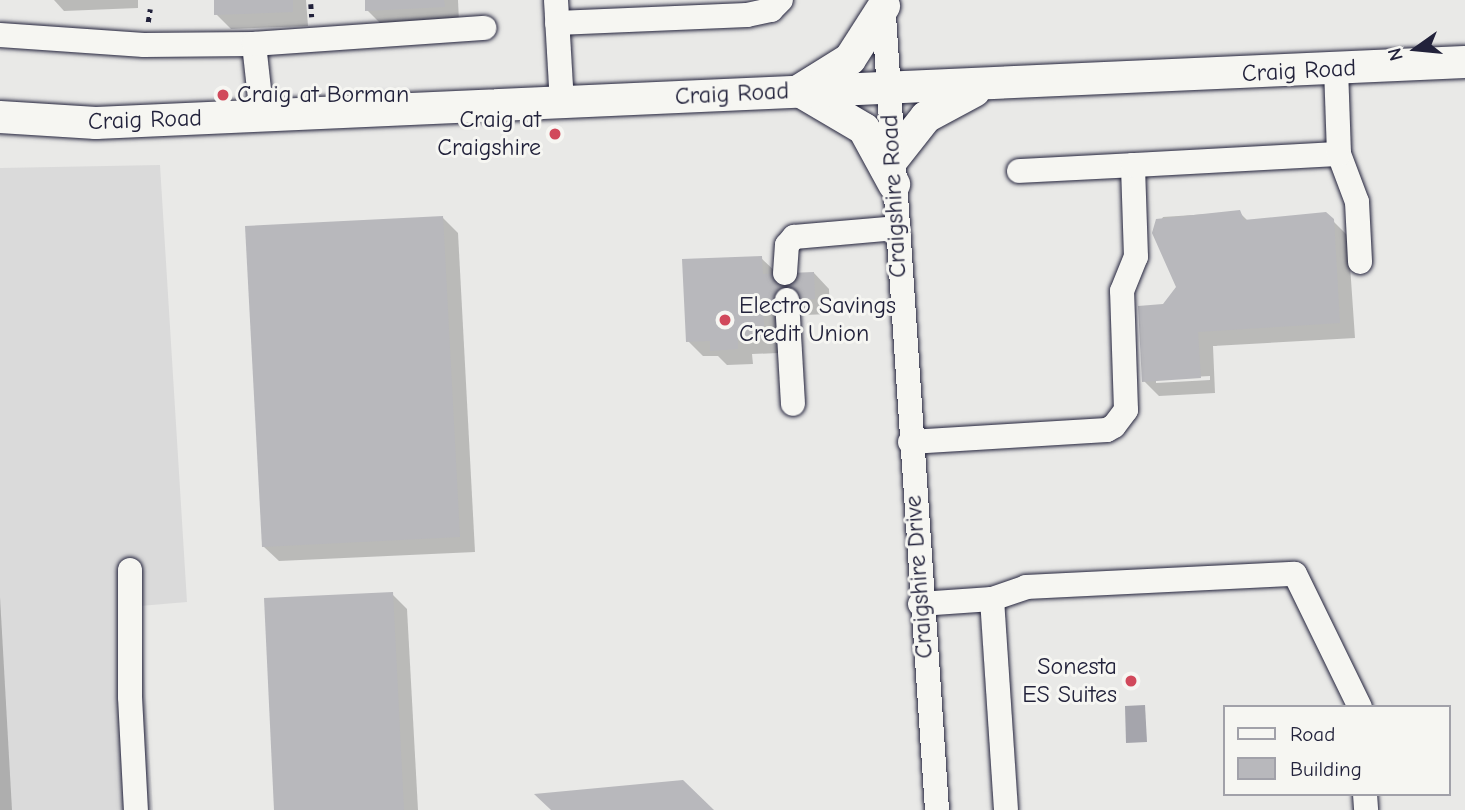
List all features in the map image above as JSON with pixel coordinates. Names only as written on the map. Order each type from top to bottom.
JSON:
[{"type":"main road","points":[[883,3],[849,59],[799,91],[864,129],[893,172],[926,117],[985,86]]},
{"type":"main road","name":"Craig Road","points":[[0,117],[96,123],[799,91],[985,86],[1465,62]]},
{"type":"street","points":[[562,103],[557,11],[747,15],[771,10],[781,0]]},
{"type":"street","name":"Craigshire Road","points":[[883,3],[903,343]]},
{"type":"street","points":[[0,35],[144,45],[254,44],[484,27]]},
{"type":"street","points":[[254,44],[262,116]]},
{"type":"street","points":[[1336,69],[1339,155],[1357,202],[1360,262]]},
{"type":"street","points":[[1019,171],[1339,155]]},
{"type":"street","points":[[910,442],[1107,430],[1114,426],[1126,410],[1122,291],[1136,257],[1133,165]]},
{"type":"street","points":[[785,273],[787,245],[794,237],[896,228]]},
{"type":"street","points":[[787,300],[793,404]]},
{"type":"street","name":"Craigshire Drive","points":[[903,343],[936,810]]},
{"type":"street","points":[[130,570],[130,697],[136,810]]},
{"type":"street","points":[[920,604],[992,599],[1026,587],[1295,574],[1359,705]]},
{"type":"street","points":[[992,599],[1006,810]]},
{"type":"shaded area","points":[[160,165],[187,602],[140,606],[153,810],[0,810],[0,168]]},
{"type":"shaded area","points":[[1145,705],[1147,742],[1126,743],[1125,706]]},
{"type":"building","points":[[214,0],[293,0],[293,12],[214,15]]},
{"type":"building","points":[[365,0],[444,0],[445,7],[365,11]]},
{"type":"building","points":[[1240,210],[1244,220],[1326,212],[1334,219],[1340,323],[1198,332],[1201,378],[1142,382],[1138,306],[1163,304],[1176,287],[1152,233],[1156,219]]},
{"type":"building","points":[[443,216],[460,537],[262,547],[245,226]]},
{"type":"building","name":"Electro Savings Credit Union","points":[[762,256],[763,274],[814,272],[815,299],[763,302],[765,338],[738,339],[738,349],[710,351],[710,341],[686,342],[682,259]]},
{"type":"building","points":[[393,592],[404,810],[274,810],[264,598]]},
{"type":"building","points":[[683,780],[714,810],[551,810],[534,794]]},
{"type":"place","name":"Craig at Borman","points":[[223,95]]},
{"type":"place","name":"Craig at Craigshire","points":[[555,134]]},
{"type":"place","name":"Electro Savings Credit Union","points":[[725,320]]},
{"type":"place","name":"Sonesta ES Suites","points":[[1131,681]]}]
